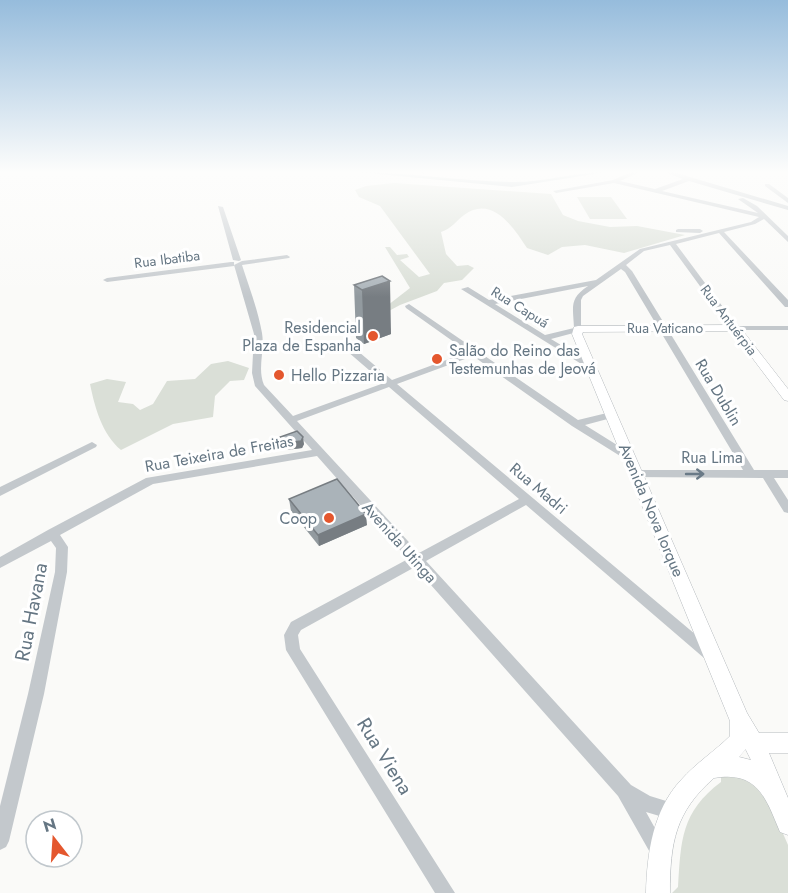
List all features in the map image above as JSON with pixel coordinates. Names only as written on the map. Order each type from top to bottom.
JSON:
[{"type":"main road","name":"Rua Vaticano","points":[[578,329],[735,328]]},
{"type":"main road","name":"Rua Antuérpia","points":[[735,328],[788,397]]},
{"type":"main road","name":"Avenida Nova Iorque","points":[[578,329],[577,334],[714,659],[740,720],[754,743],[788,824]]},
{"type":"main road","points":[[658,893],[660,854],[665,829],[673,811],[690,786],[740,739],[740,720]]},
{"type":"main road","points":[[754,743],[788,743]]},
{"type":"main road","points":[[710,769],[723,765],[739,766],[756,774],[772,787]]},
{"type":"street","name":"Avenida Utinga","points":[[223,214],[258,334],[257,380],[624,790],[660,854]]},
{"type":"street","points":[[750,214],[762,217]]},
{"type":"street","points":[[760,214],[788,240]]},
{"type":"street","points":[[488,303],[603,280],[642,250],[756,222],[762,217]]},
{"type":"street","points":[[774,227],[788,228]]},
{"type":"street","points":[[678,231],[720,231],[788,305]]},
{"type":"street","name":"Rua Antuérpia","points":[[670,242],[735,328]]},
{"type":"street","name":"Rua Ibatiba","points":[[106,280],[287,257]]},
{"type":"street","name":"Rua Dublin","points":[[622,266],[628,271],[751,474]]},
{"type":"street","name":"Avenida Nova Iorque","points":[[578,329],[578,298],[603,280]]},
{"type":"street","name":"Rua Capuá","points":[[465,289],[591,367]]},
{"type":"street","points":[[779,295],[788,295]]},
{"type":"street","points":[[409,306],[576,424],[629,457]]},
{"type":"street","name":"Rua Vaticano","points":[[735,328],[788,328]]},
{"type":"street","name":"Rua Vaticano","points":[[544,338],[578,329]]},
{"type":"street","name":"Rua Madri","points":[[343,343],[714,659]]},
{"type":"street","points":[[291,420],[475,352]]},
{"type":"street","points":[[576,424],[611,415]]},
{"type":"street","points":[[0,492],[92,445]]},
{"type":"street","name":"Rua Teixeira de Freitas","points":[[0,563],[150,481],[320,452]]},
{"type":"street","name":"Rua Lima","points":[[636,474],[788,474]]},
{"type":"street","points":[[766,474],[788,509]]},
{"type":"street","points":[[416,559],[527,500]]},
{"type":"street","name":"Rua Havana","points":[[0,841],[36,694],[61,572],[62,547],[52,533]]},
{"type":"street","name":"Rua Viena","points":[[416,559],[296,626],[292,630],[291,640],[293,650],[446,893]]},
{"type":"street","name":"Avenida Utinga","points":[[624,790],[647,804],[673,811]]},
{"type":"shaded area","points":[[386,214],[467,214],[441,232],[446,254],[457,266],[468,265],[474,268],[462,280],[444,283],[437,291],[400,305],[361,326],[410,288],[385,247],[390,247],[397,255],[407,254],[409,257],[400,260],[419,277],[430,274]]},
{"type":"shaded area","points":[[497,214],[562,214],[578,221],[610,227],[637,226],[685,235],[624,253],[585,245],[562,247],[548,255],[527,248],[516,231]]},
{"type":"shaded area","points":[[587,214],[623,214],[627,219],[590,219]]},
{"type":"shaded area","points":[[228,361],[249,368],[244,380],[230,381],[215,396],[213,417],[173,424],[121,450],[114,444],[97,411],[90,384],[107,379],[126,382],[118,402],[133,404],[140,410],[153,404],[167,381],[195,379],[211,364]]},
{"type":"shaded area","points":[[736,771],[765,792],[788,845],[788,893],[672,893],[678,887],[682,841],[691,816],[698,804],[721,782],[721,775]]},
{"type":"building","points":[[382,276],[390,281],[362,290],[354,285]]},
{"type":"building","points":[[297,431],[303,437],[301,441],[285,443],[280,437]]},
{"type":"building","name":"Coop","points":[[337,479],[366,514],[318,535],[289,499]]},
{"type":"place","name":"Residencial Plaza de Espanha","points":[[373,336]]},
{"type":"place","name":"Salão do Reino das Testemunhas de Jeová","points":[[437,359]]},
{"type":"place","name":"Hello Pizzaria","points":[[279,375]]},
{"type":"place","name":"Coop","points":[[329,518]]}]
